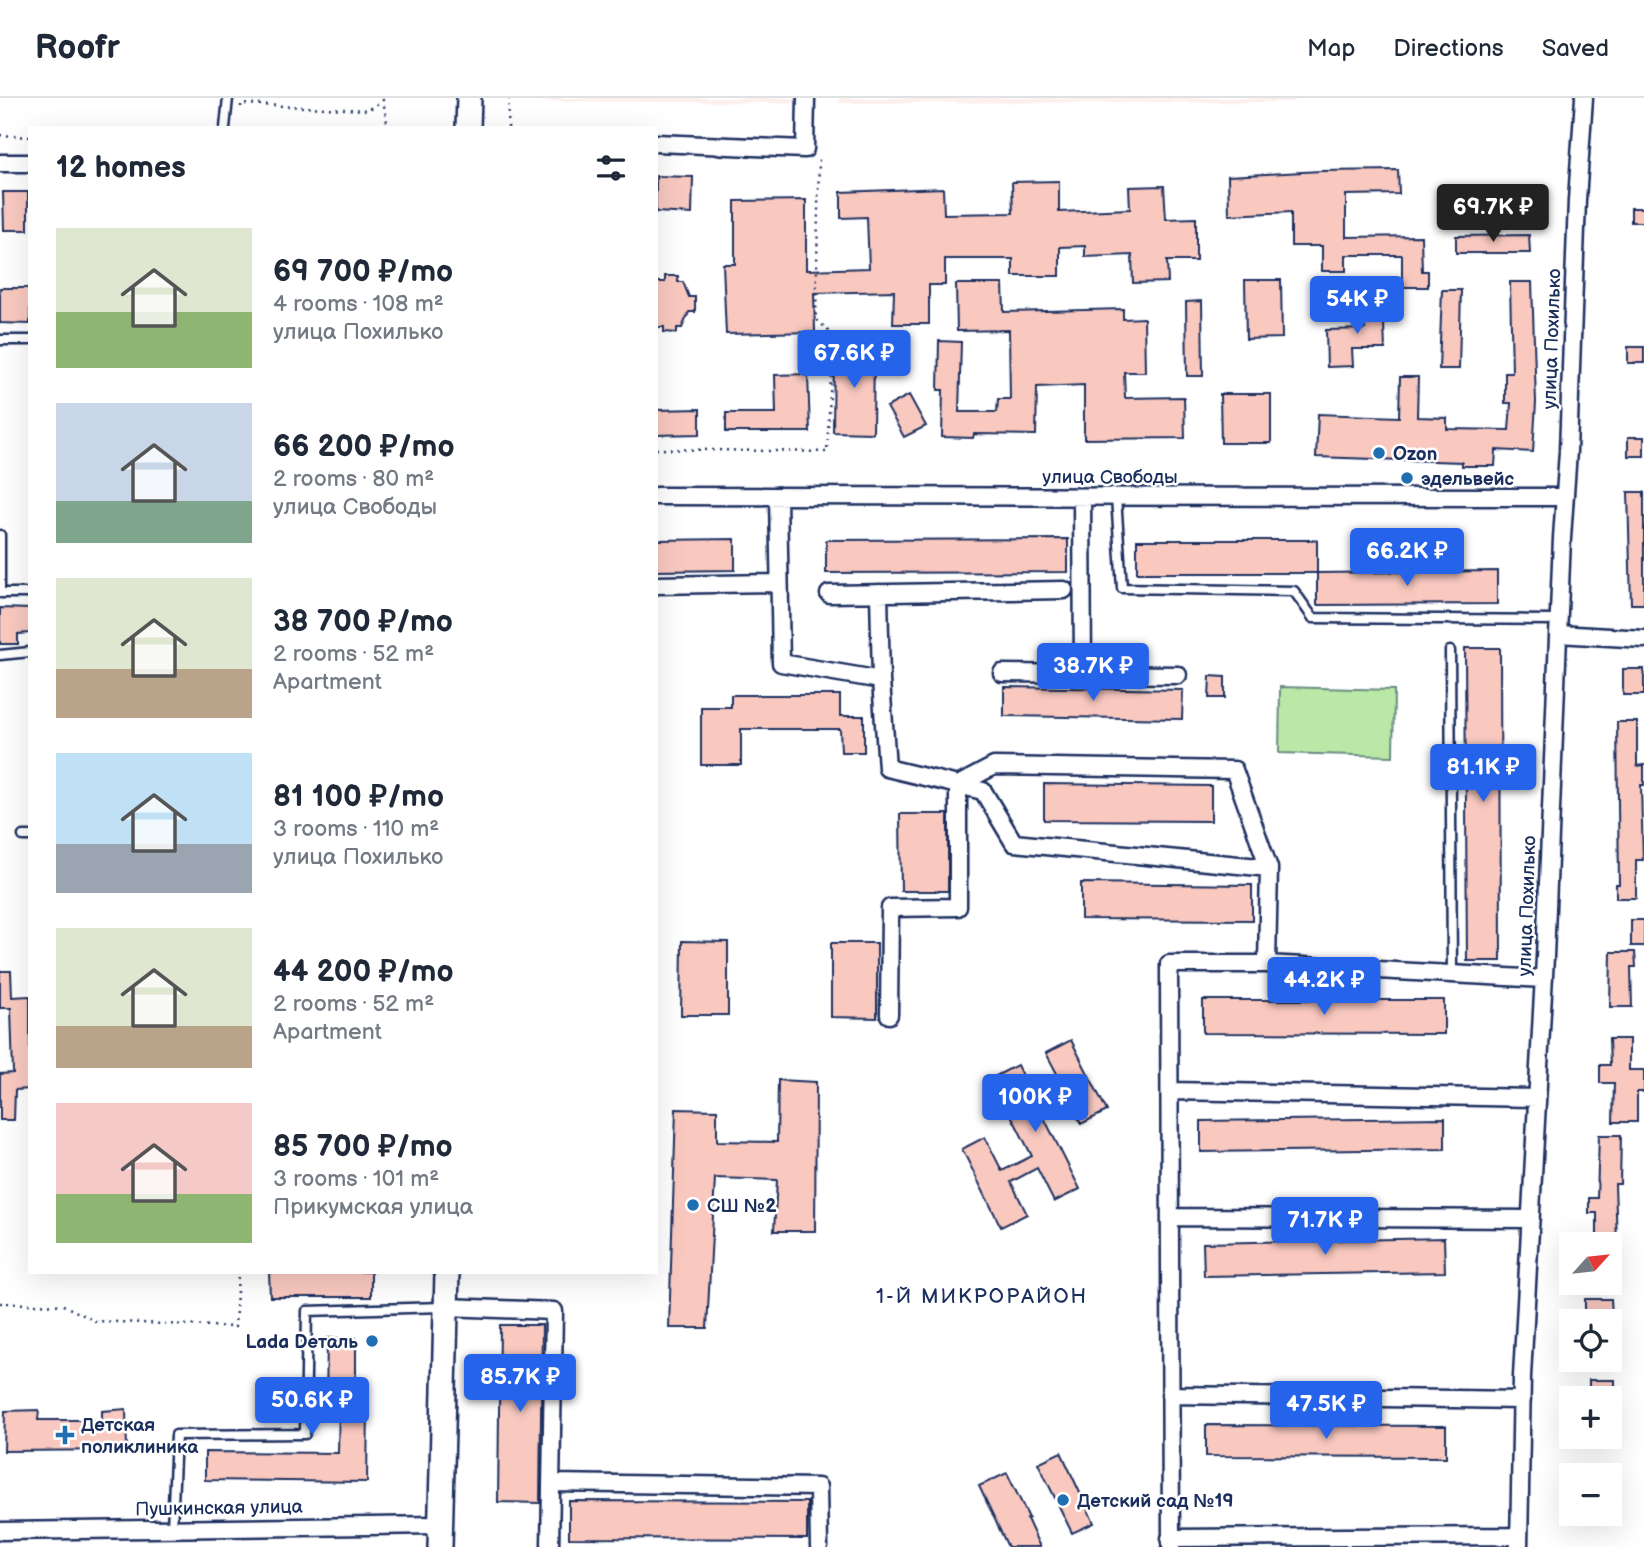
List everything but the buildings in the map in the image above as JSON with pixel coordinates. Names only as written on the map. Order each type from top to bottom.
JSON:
[{"type":"main road","points":[[468,126],[469,98]]},
{"type":"main road","points":[[440,1536],[447,1274]]},
{"type":"street","points":[[658,143],[805,149],[806,98]]},
{"type":"street","name":"улица Похилько","points":[[1519,1542],[1522,1399],[1544,979],[1577,200],[1584,98]]},
{"type":"street","points":[[0,163],[28,163]]},
{"type":"street","name":"улица Свободы","points":[[658,496],[1565,497]]},
{"type":"street","points":[[778,496],[781,663],[881,680]]},
{"type":"street","points":[[1083,497],[1083,674]]},
{"type":"street","points":[[658,585],[779,583]]},
{"type":"street","points":[[829,594],[1065,590]]},
{"type":"street","points":[[879,593],[887,768],[983,791],[1014,843],[1269,868]]},
{"type":"street","points":[[1558,627],[1644,639]]},
{"type":"street","points":[[1002,673],[1178,675]]},
{"type":"street","points":[[958,785],[994,766],[1234,770],[1269,868],[1267,964]]},
{"type":"street","points":[[889,1015],[890,908],[958,907],[958,785]]},
{"type":"street","points":[[1519,1542],[1170,1542],[1169,964],[1267,964],[1544,979]]},
{"type":"street","points":[[1170,1091],[1537,1098]]},
{"type":"street","points":[[1170,1217],[1531,1219]]},
{"type":"street","points":[[446,1307],[554,1311],[550,1547]]},
{"type":"street","points":[[1170,1395],[1522,1399]]},
{"type":"street","points":[[551,1483],[818,1487],[819,1547]]},
{"type":"street","name":"Пушкинская улица","points":[[0,1531],[172,1529],[440,1536]]},
{"type":"lane","points":[[225,126],[228,98]]},
{"type":"lane","points":[[0,340],[28,340]]},
{"type":"lane","points":[[1116,497],[1122,588],[1294,591],[1313,618],[1558,627]]},
{"type":"lane","points":[[0,535],[0,593],[28,593]]},
{"type":"lane","points":[[1450,651],[1452,974]]},
{"type":"lane","points":[[0,655],[28,652]]},
{"type":"lane","points":[[172,1529],[176,1435],[304,1434],[307,1311],[446,1307]]},
{"type":"path","points":[[508,126],[509,98]]},
{"type":"path","points":[[240,116],[241,104],[368,110],[385,99],[388,126]]},
{"type":"path","points":[[0,135],[28,137]]},
{"type":"path","points":[[658,449],[827,453],[833,335],[816,319],[819,149]]},
{"type":"path","points":[[0,1303],[63,1305],[95,1321],[235,1326],[238,1274]]},
{"type":"shaded area","points":[[537,98],[798,98],[798,103],[537,101]]},
{"type":"shaded area","points":[[839,98],[1295,98],[1295,102],[839,103]]},
{"type":"green space","points":[[1280,687],[1394,690],[1393,756],[1279,753]]},
{"type":"place","name":"Ozon","points":[[1379,453]]},
{"type":"place","name":"эдельвейс","points":[[1407,478]]},
{"type":"place","name":"СШ №2","points":[[693,1205]]},
{"type":"place","name":"Lada Dеталь","points":[[372,1341]]},
{"type":"place","name":"Детская поликлиника","points":[[65,1435]]},
{"type":"place","name":"Детский сад №19","points":[[1063,1500]]},
{"type":"district","name":"1-Й МИКРОРАЙОН","points":[[982,1296]]}]
